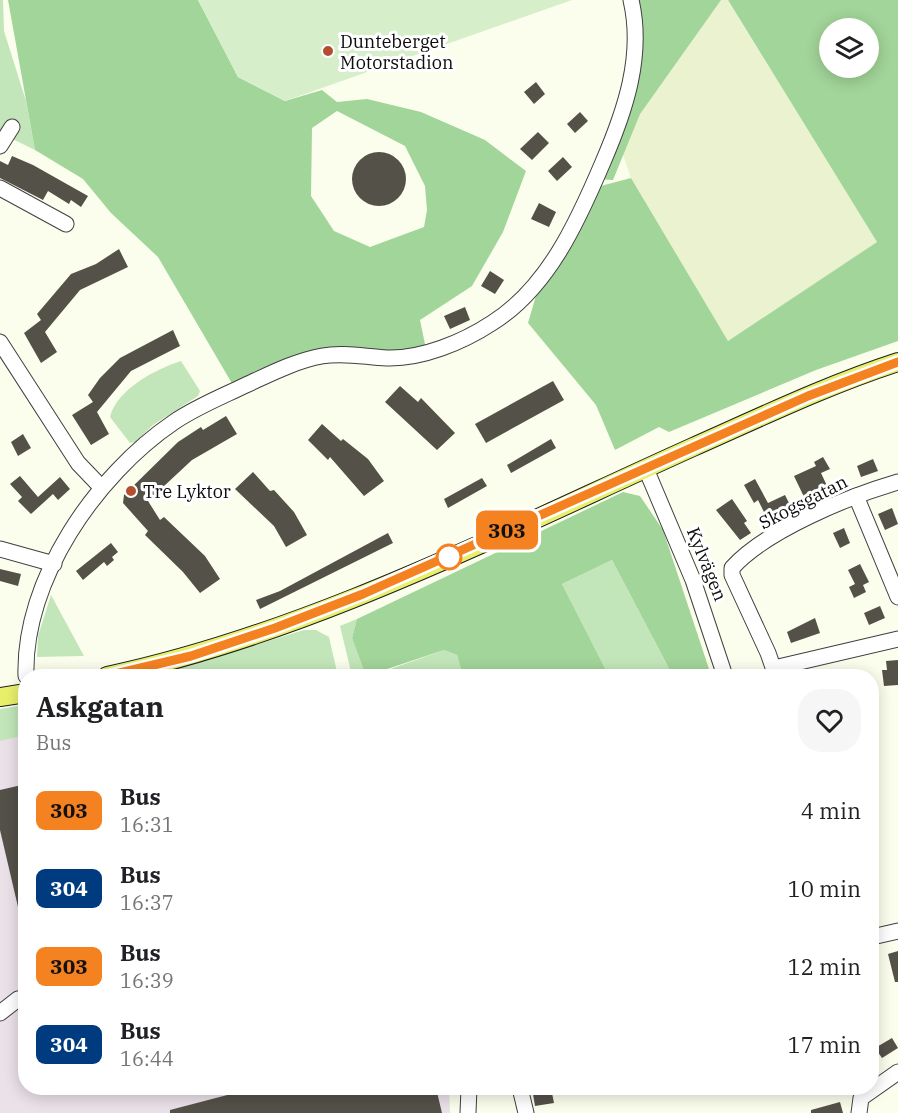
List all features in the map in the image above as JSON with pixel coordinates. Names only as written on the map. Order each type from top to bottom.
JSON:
[{"type":"main road","points":[[136,669],[191,656],[302,618],[449,557],[808,396],[898,362]]},
{"type":"main road","points":[[0,697],[18,694]]},
{"type":"street","points":[[26,669],[25,655],[31,627],[54,564],[101,487],[135,453],[175,422],[199,407],[278,370],[323,356],[397,358],[423,354],[482,329],[513,307],[534,287],[558,253],[589,194],[616,132],[634,61],[636,39],[631,0]]},
{"type":"street","points":[[0,146],[12,127]]},
{"type":"street","points":[[0,188],[66,224]]},
{"type":"street","points":[[0,342],[78,463],[101,487]]},
{"type":"street","name":"Kylvägen","points":[[646,469],[693,580],[723,669]]},
{"type":"street","name":"Skogsgatan","points":[[774,669],[732,574],[732,568],[768,540],[856,496],[898,482]]},
{"type":"street","points":[[856,496],[898,597]]},
{"type":"street","points":[[0,549],[54,564]]},
{"type":"street","points":[[786,669],[898,639]]},
{"type":"street","points":[[879,935],[898,931]]},
{"type":"street","points":[[0,1013],[18,999]]},
{"type":"street","points":[[879,1085],[898,1072]]},
{"type":"street","points":[[468,1113],[469,1095]]},
{"type":"street","points":[[522,1095],[526,1113]]},
{"type":"street","points":[[860,1113],[861,1098],[865,1095]]},
{"type":"shaded area","points":[[18,706],[18,1095],[449,1095],[450,1113],[0,1113],[0,709]]},
{"type":"green space","points":[[0,0],[3,0],[4,31],[26,101],[35,150],[0,133]]},
{"type":"green space","points":[[8,0],[198,0],[238,77],[285,101],[322,90],[337,102],[367,99],[421,112],[485,140],[526,171],[503,232],[472,286],[420,320],[427,354],[388,363],[326,362],[275,375],[237,392],[158,257],[111,213],[83,179],[35,150]],"holes":[[[337,111],[405,146],[425,186],[427,210],[424,227],[370,247],[334,231],[311,196],[312,128]]]},
{"type":"green space","name":"Dunteberget Motorstadion","points":[[198,0],[572,0],[285,101],[238,77]]},
{"type":"green space","points":[[630,0],[721,0],[640,114],[613,180],[596,179],[631,81]]},
{"type":"green space","points":[[720,0],[728,0],[877,242],[728,341],[631,178],[622,152],[644,88]]},
{"type":"green space","points":[[728,0],[898,0],[898,341],[816,370],[669,432],[659,427],[615,450],[596,405],[528,323],[542,275],[593,188],[631,178],[728,341],[877,242]]},
{"type":"green space","points":[[181,361],[200,391],[198,396],[153,425],[135,442],[130,443],[110,417],[114,407],[129,389],[149,375]]},
{"type":"green space","points":[[623,492],[640,496],[663,530],[709,669],[669,669],[612,560],[562,584],[605,669],[461,669],[457,655],[444,650],[387,669],[363,669],[352,638],[357,619]]},
{"type":"green space","points":[[612,560],[669,669],[605,669],[562,584]]},
{"type":"green space","points":[[51,595],[84,656],[37,657],[38,636]]},
{"type":"green space","points":[[357,619],[352,638],[363,669],[350,669],[340,626]]},
{"type":"green space","points":[[304,630],[316,630],[329,637],[336,669],[176,669]]},
{"type":"green space","points":[[444,650],[457,655],[461,669],[391,669]]},
{"type":"green space","points":[[18,706],[18,737],[0,741],[0,709]]},
{"type":"building","points":[[536,82],[545,94],[534,104],[524,92]]},
{"type":"building","points":[[580,112],[588,121],[575,133],[567,124]]},
{"type":"building","points":[[538,132],[549,143],[532,160],[520,149]]},
{"type":"building","points":[[379,152],[389,154],[398,160],[404,169],[406,179],[404,189],[398,198],[389,204],[379,206],[369,204],[360,198],[354,189],[352,179],[354,169],[360,160],[369,154]]},
{"type":"building","points":[[12,156],[33,165],[88,196],[81,207],[71,200],[69,204],[48,191],[43,200],[0,178],[0,161],[8,165]]},
{"type":"building","points":[[563,157],[572,167],[557,181],[548,171]]},
{"type":"building","points":[[539,203],[556,212],[549,227],[531,219]]},
{"type":"building","points":[[119,249],[128,267],[80,290],[45,332],[57,352],[41,363],[24,333],[41,320],[37,314],[71,274],[96,264]]},
{"type":"building","points":[[490,271],[504,280],[495,294],[481,286]]},
{"type":"building","points":[[465,307],[470,320],[450,329],[444,316]]},
{"type":"building","points":[[173,330],[180,346],[131,371],[97,412],[109,434],[91,445],[72,415],[93,402],[88,395],[100,378],[120,358]]},
{"type":"building","points":[[553,381],[564,400],[486,443],[475,424]]},
{"type":"building","points":[[400,386],[418,402],[421,398],[455,433],[437,450],[385,402]]},
{"type":"building","points":[[226,416],[237,434],[192,460],[148,501],[160,520],[164,517],[205,556],[220,579],[200,593],[183,572],[145,535],[148,531],[123,503],[124,495],[178,442],[201,427],[203,430]]},
{"type":"building","points":[[322,424],[341,441],[343,439],[368,459],[384,481],[364,496],[330,457],[328,460],[308,440]]},
{"type":"building","points":[[23,434],[31,448],[18,456],[11,442]]},
{"type":"building","points":[[551,439],[556,448],[511,473],[507,465]]},
{"type":"building","points":[[823,457],[830,469],[821,473],[828,488],[805,499],[794,476],[816,466],[814,462]]},
{"type":"building","points":[[873,459],[878,471],[861,477],[857,466]]},
{"type":"building","points":[[253,472],[294,512],[307,535],[286,547],[274,526],[235,489]]},
{"type":"building","points":[[20,476],[38,497],[60,477],[70,489],[58,500],[53,494],[31,514],[18,501],[22,497],[10,484]]},
{"type":"building","points":[[482,478],[487,486],[448,508],[444,499]]},
{"type":"building","points":[[755,479],[768,503],[785,495],[792,509],[769,522],[758,500],[754,503],[744,485]]},
{"type":"building","points":[[732,499],[747,521],[744,523],[751,533],[740,540],[716,510]]},
{"type":"building","points":[[892,508],[898,524],[885,530],[878,514]]},
{"type":"building","points":[[844,528],[850,543],[840,548],[833,533]]},
{"type":"building","points":[[388,533],[393,543],[260,609],[256,600],[280,591]]},
{"type":"building","points":[[111,543],[118,552],[112,557],[114,560],[107,566],[104,562],[83,580],[76,571]]},
{"type":"building","points":[[860,564],[869,582],[863,585],[866,592],[854,598],[849,587],[855,584],[848,570]]},
{"type":"building","points":[[0,569],[21,574],[18,586],[0,581]]},
{"type":"building","points":[[880,606],[885,618],[869,625],[864,613]]},
{"type":"building","points":[[815,618],[820,633],[791,643],[787,632]]},
{"type":"building","points":[[898,660],[898,685],[884,686],[882,670],[887,670],[886,661]]},
{"type":"building","points":[[18,786],[18,907],[0,830],[0,790]]},
{"type":"building","points":[[898,951],[898,982],[895,982],[888,954]]},
{"type":"building","points":[[892,1038],[898,1048],[882,1058],[879,1054],[879,1046]]},
{"type":"building","points":[[227,1095],[438,1095],[442,1113],[170,1113],[170,1110]]},
{"type":"building","points":[[533,1095],[552,1095],[554,1103],[535,1106]]},
{"type":"building","points":[[840,1102],[843,1113],[811,1113],[811,1110]]},
{"type":"bus line","name":"303","points":[[140,669],[191,656],[275,628],[363,594],[808,396],[857,375],[898,362]]},
{"type":"place","name":"Dunteberget Motorstadion","points":[[328,51]]},
{"type":"place","name":"Tre Lyktor","points":[[131,491]]}]
